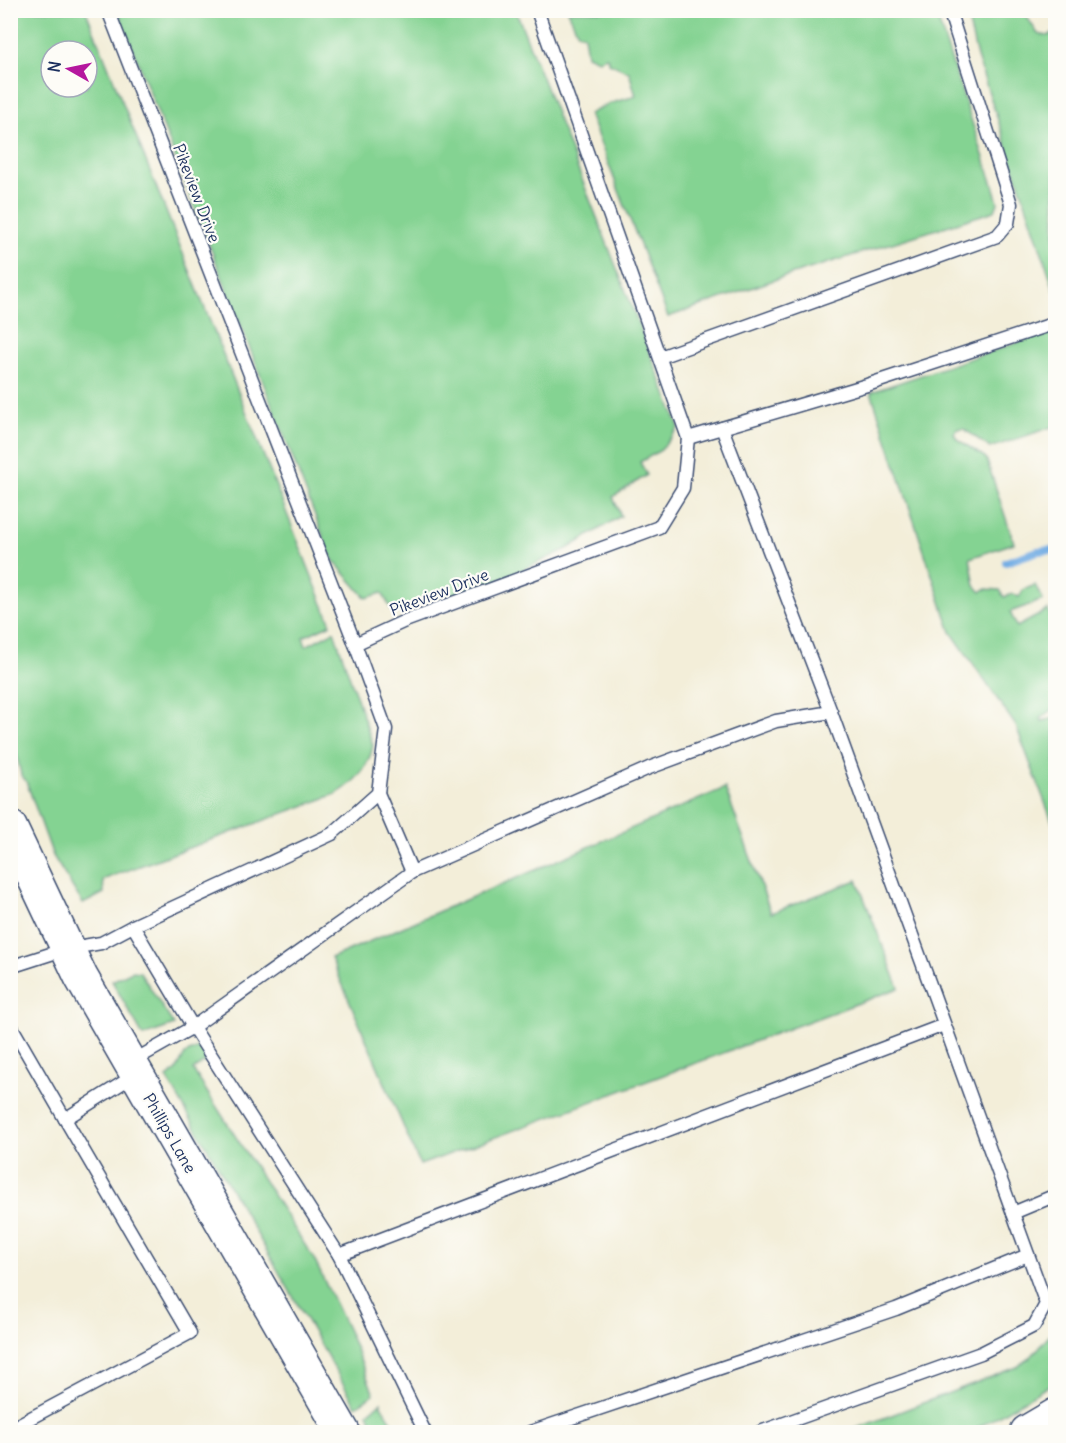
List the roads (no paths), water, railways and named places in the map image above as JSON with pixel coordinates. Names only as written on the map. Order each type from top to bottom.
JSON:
[{"type":"main road","name":"Phillips Lane","points":[[10,827],[66,949],[343,1432]]},
{"type":"main road","points":[[1027,1432],[1056,1415]]},
{"type":"lane","name":"Pikeview Drive","points":[[108,10],[355,644],[405,621],[658,527],[682,488],[688,438],[537,10]]},
{"type":"lane","points":[[660,357],[997,236],[1008,223],[1011,204],[949,10]]},
{"type":"lane","points":[[688,438],[867,386],[1056,323]]},
{"type":"lane","points":[[722,428],[831,712],[1046,1304],[1034,1326],[981,1353],[760,1432]]},
{"type":"lane","points":[[355,644],[386,729],[378,793],[412,872]]},
{"type":"lane","points":[[64,1119],[412,872],[649,768],[776,721],[831,712]]},
{"type":"lane","points":[[10,967],[66,949],[101,943],[332,834],[378,793]]},
{"type":"lane","points":[[133,926],[193,1027],[339,1255],[425,1432]]},
{"type":"lane","points":[[10,1024],[190,1333],[10,1429]]},
{"type":"lane","points":[[339,1255],[944,1025]]},
{"type":"lane","points":[[1013,1213],[1056,1195]]},
{"type":"lane","points":[[531,1432],[874,1316],[1028,1255]]},
{"type":"waterway","points":[[1006,562],[1038,551],[1056,550]]}]
